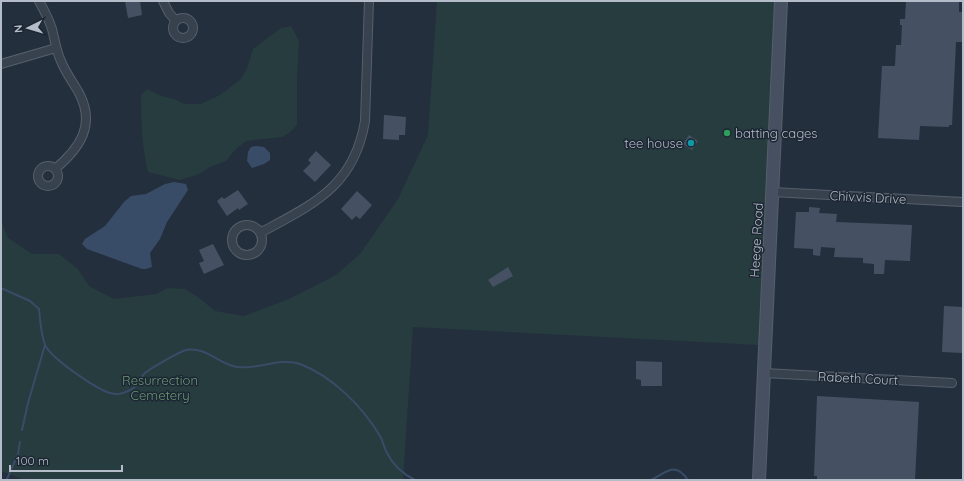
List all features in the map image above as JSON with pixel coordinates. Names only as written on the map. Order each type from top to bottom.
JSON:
[{"type":"street","points":[[39,1],[52,28],[56,48],[66,72],[79,93],[86,113],[84,134],[73,152],[55,169]]},
{"type":"street","points":[[163,1],[169,13],[176,21]]},
{"type":"street","points":[[260,233],[317,201],[338,182],[355,158],[363,134],[365,121],[369,1]]},
{"type":"street","name":"Heege Road","points":[[759,480],[781,1]]},
{"type":"street","points":[[1,64],[56,48]]},
{"type":"street","name":"Chivvis Drive","points":[[772,192],[963,202]]},
{"type":"street","name":"Rabeth Court","points":[[764,373],[952,383]]},
{"type":"green space","name":"Resurrection Cemetery","points":[[437,1],[775,1],[759,345],[413,327],[403,480],[25,480],[1,471],[1,221],[8,238],[32,254],[59,254],[78,269],[89,286],[114,299],[156,294],[168,288],[185,289],[198,297],[215,311],[244,316],[289,299],[336,275],[360,254],[398,199],[428,135]]},
{"type":"green space","points":[[291,26],[299,41],[297,125],[289,133],[282,137],[246,141],[235,150],[226,161],[210,167],[199,174],[180,180],[148,172],[142,134],[141,95],[147,89],[161,96],[174,99],[184,104],[201,104],[220,95],[241,79],[247,68],[253,49],[281,28]]},
{"type":"water","points":[[251,147],[264,147],[270,153],[270,160],[264,164],[252,168],[247,161],[248,152]]},
{"type":"water","points":[[174,182],[186,184],[188,190],[167,222],[160,239],[150,253],[152,267],[142,269],[87,249],[82,244],[85,239],[105,226],[124,202],[131,196],[146,194],[165,184]]},
{"type":"building","points":[[125,1],[140,1],[142,15],[128,18]]},
{"type":"building","points":[[906,1],[959,1],[959,12],[963,12],[963,42],[956,42],[952,125],[949,125],[949,127],[920,126],[919,140],[878,138],[882,66],[895,66],[896,45],[901,45],[902,25],[900,25],[900,19],[905,19]]},
{"type":"building","points":[[384,115],[406,117],[405,135],[399,135],[399,140],[383,139]]},
{"type":"building","name":"tee house","points":[[689,135],[698,141],[692,150],[683,144]]},
{"type":"building","points":[[316,151],[331,165],[315,182],[303,171],[311,163],[308,160]]},
{"type":"building","points":[[238,190],[248,204],[239,210],[238,208],[227,216],[217,201],[222,197],[224,199]]},
{"type":"building","points":[[357,191],[372,205],[360,219],[356,216],[352,220],[341,209]]},
{"type":"building","points":[[809,207],[820,208],[819,213],[837,214],[836,222],[912,225],[910,261],[885,260],[884,274],[874,274],[874,264],[863,263],[863,258],[834,257],[835,248],[821,247],[820,256],[813,255],[813,249],[794,248],[796,212],[809,212]]},
{"type":"building","points":[[213,244],[224,265],[204,274],[199,263],[204,261],[199,250]]},
{"type":"building","points":[[508,267],[513,276],[493,287],[488,280]]},
{"type":"building","points":[[944,306],[963,307],[963,353],[942,352]]},
{"type":"building","points":[[636,361],[662,362],[662,386],[641,386],[641,380],[636,379]]},
{"type":"building","points":[[817,396],[919,402],[915,480],[817,480],[817,476],[814,476]]},
{"type":"waterway","points":[[1,288],[30,301],[39,309],[45,345],[49,351],[65,365],[95,386],[110,393],[119,394],[131,390],[147,372],[171,357],[186,350],[193,349],[206,353],[224,363],[237,367],[252,367],[292,362],[312,369],[335,384],[356,404],[373,425],[395,465],[402,472],[415,480]]},
{"type":"waterway","points":[[22,430],[28,403],[45,345]]},
{"type":"waterway","points":[[7,479],[18,454],[20,442]]},
{"type":"waterway","points":[[651,480],[666,471],[671,470],[679,471],[688,480]]},
{"type":"place","name":"batting cages","points":[[727,133]]},
{"type":"place","name":"tee house","points":[[691,143]]}]
